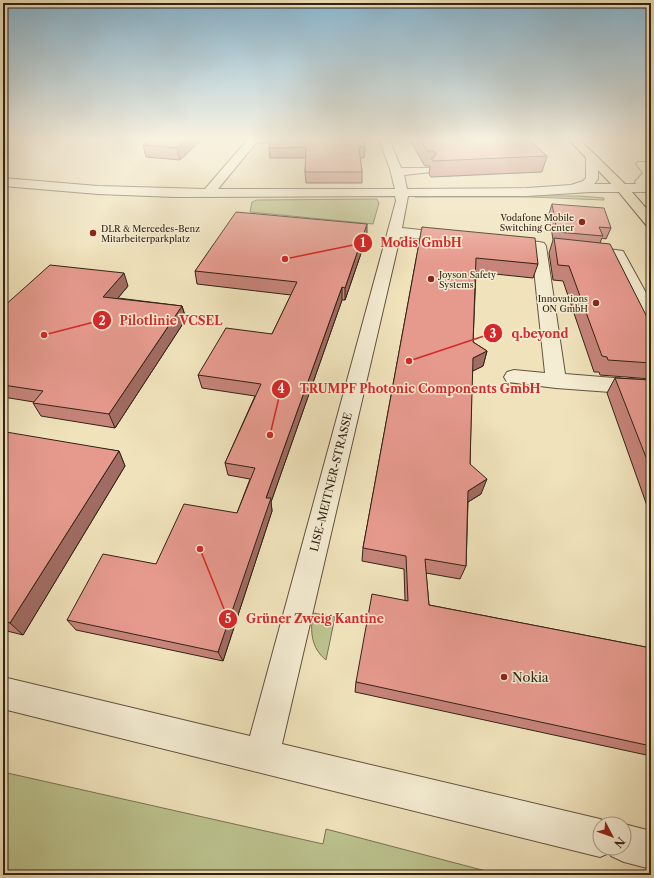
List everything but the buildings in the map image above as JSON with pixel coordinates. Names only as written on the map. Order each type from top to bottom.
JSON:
[{"type":"main road","points":[[614,180],[651,222]]},
{"type":"street","points":[[208,193],[219,180]]},
{"type":"street","points":[[399,182],[404,180]]},
{"type":"street","points":[[573,189],[585,185],[592,180]]},
{"type":"street","points":[[3,182],[113,191],[208,193],[399,182],[528,192],[626,193],[646,185]]},
{"type":"street","name":"LISE-MEITNER-STRASSE","points":[[262,756],[402,201],[399,182]]},
{"type":"street","points":[[528,192],[590,188],[651,198]]},
{"type":"street","points":[[394,232],[461,238]]},
{"type":"street","points":[[492,241],[554,247]]},
{"type":"street","points":[[539,246],[556,381]]},
{"type":"street","points":[[570,249],[618,254],[651,318]]},
{"type":"street","points":[[514,377],[651,388]]},
{"type":"street","points":[[3,693],[592,836]]},
{"type":"street","points":[[632,846],[651,850]]},
{"type":"green space","points":[[419,195],[579,196],[604,198],[604,200],[531,197],[415,197]]},
{"type":"green space","points":[[377,199],[379,203],[373,224],[250,212],[252,202],[257,200]]},
{"type":"green space","points":[[313,613],[335,617],[326,660],[317,650],[313,639]]},
{"type":"green space","points":[[3,772],[323,844],[326,829],[501,875],[3,875]]},
{"type":"place","name":"Vodafone Mobile Switching Center","points":[[582,222]]},
{"type":"place","name":"DLR & Mercedes-Benz Mitarbeiterparkplatz","points":[[93,233]]},
{"type":"place","name":"Modis GmbH","points":[[285,259]]},
{"type":"place","name":"Joyson Safety Systems","points":[[431,279]]},
{"type":"place","name":"Innovations ON GmbH","points":[[596,303]]},
{"type":"place","name":"Pilotlinie VCSEL","points":[[44,335]]},
{"type":"place","name":"q.beyond","points":[[409,361]]},
{"type":"place","name":"TRUMPF Photonic Components GmbH","points":[[270,435]]},
{"type":"place","name":"Grüner Zweig Kantine","points":[[200,549]]},
{"type":"place","name":"Nokia","points":[[504,677]]}]
